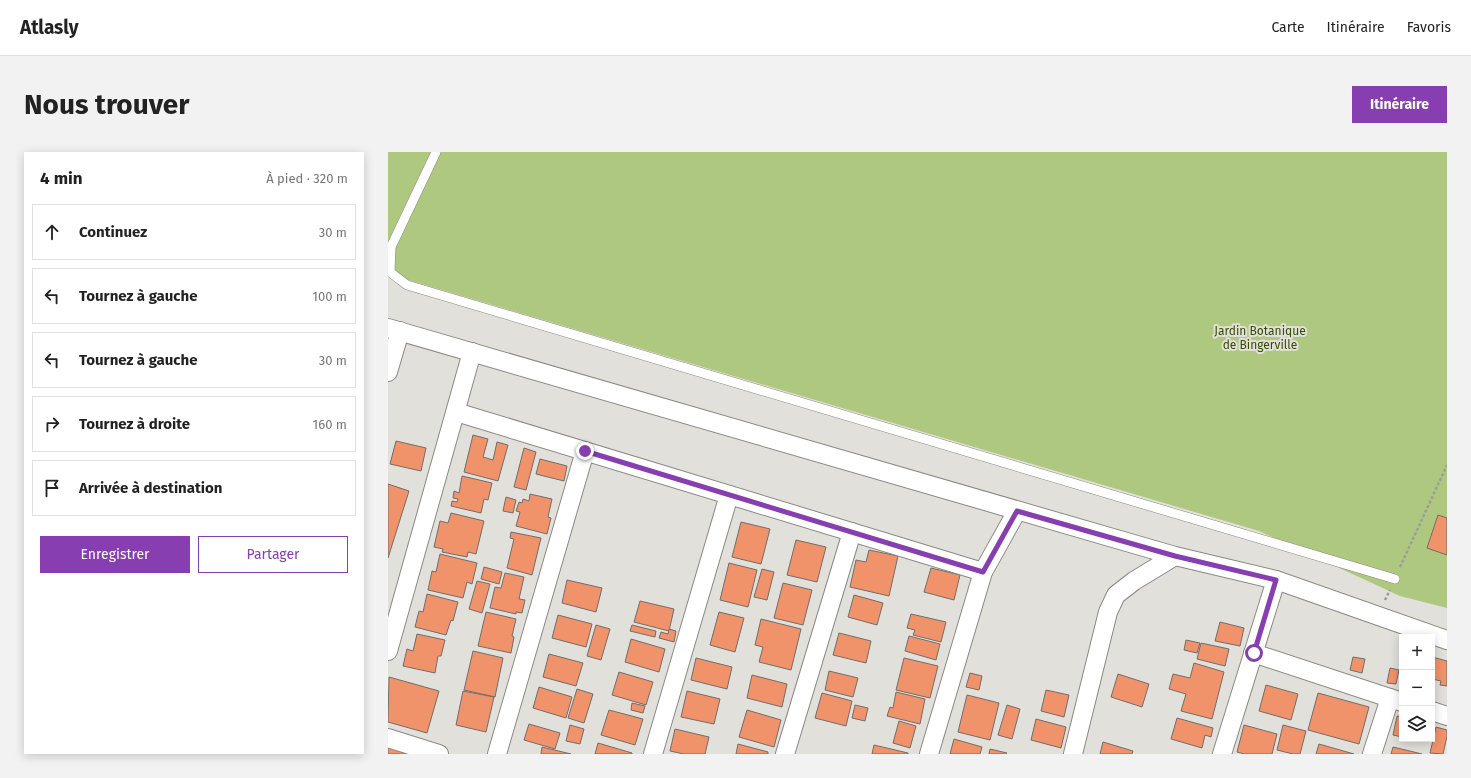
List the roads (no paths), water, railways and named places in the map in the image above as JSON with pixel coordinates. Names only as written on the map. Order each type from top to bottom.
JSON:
[{"type":"street","points":[[388,372],[394,329],[1175,556],[1276,580],[1447,640]]},
{"type":"street","points":[[388,651],[472,352]]},
{"type":"street","points":[[456,412],[983,572]]},
{"type":"street","points":[[497,754],[585,451]]},
{"type":"street","points":[[653,754],[729,494]]},
{"type":"street","points":[[929,754],[983,572],[1017,511]]},
{"type":"street","points":[[785,754],[852,532]]},
{"type":"street","points":[[1073,754],[1108,612],[1116,594],[1175,556]]},
{"type":"street","points":[[1222,754],[1276,580]]},
{"type":"street","points":[[1254,653],[1396,700],[1372,754]]},
{"type":"street","points":[[1435,712],[1447,716]]},
{"type":"street","points":[[388,738],[433,753]]},
{"type":"lane","points":[[436,152],[391,247],[390,272],[407,285],[1395,579]]},
{"type":"park label","name":"Jardin Botanique de Bingerville","points":[[1260,338]]}]
